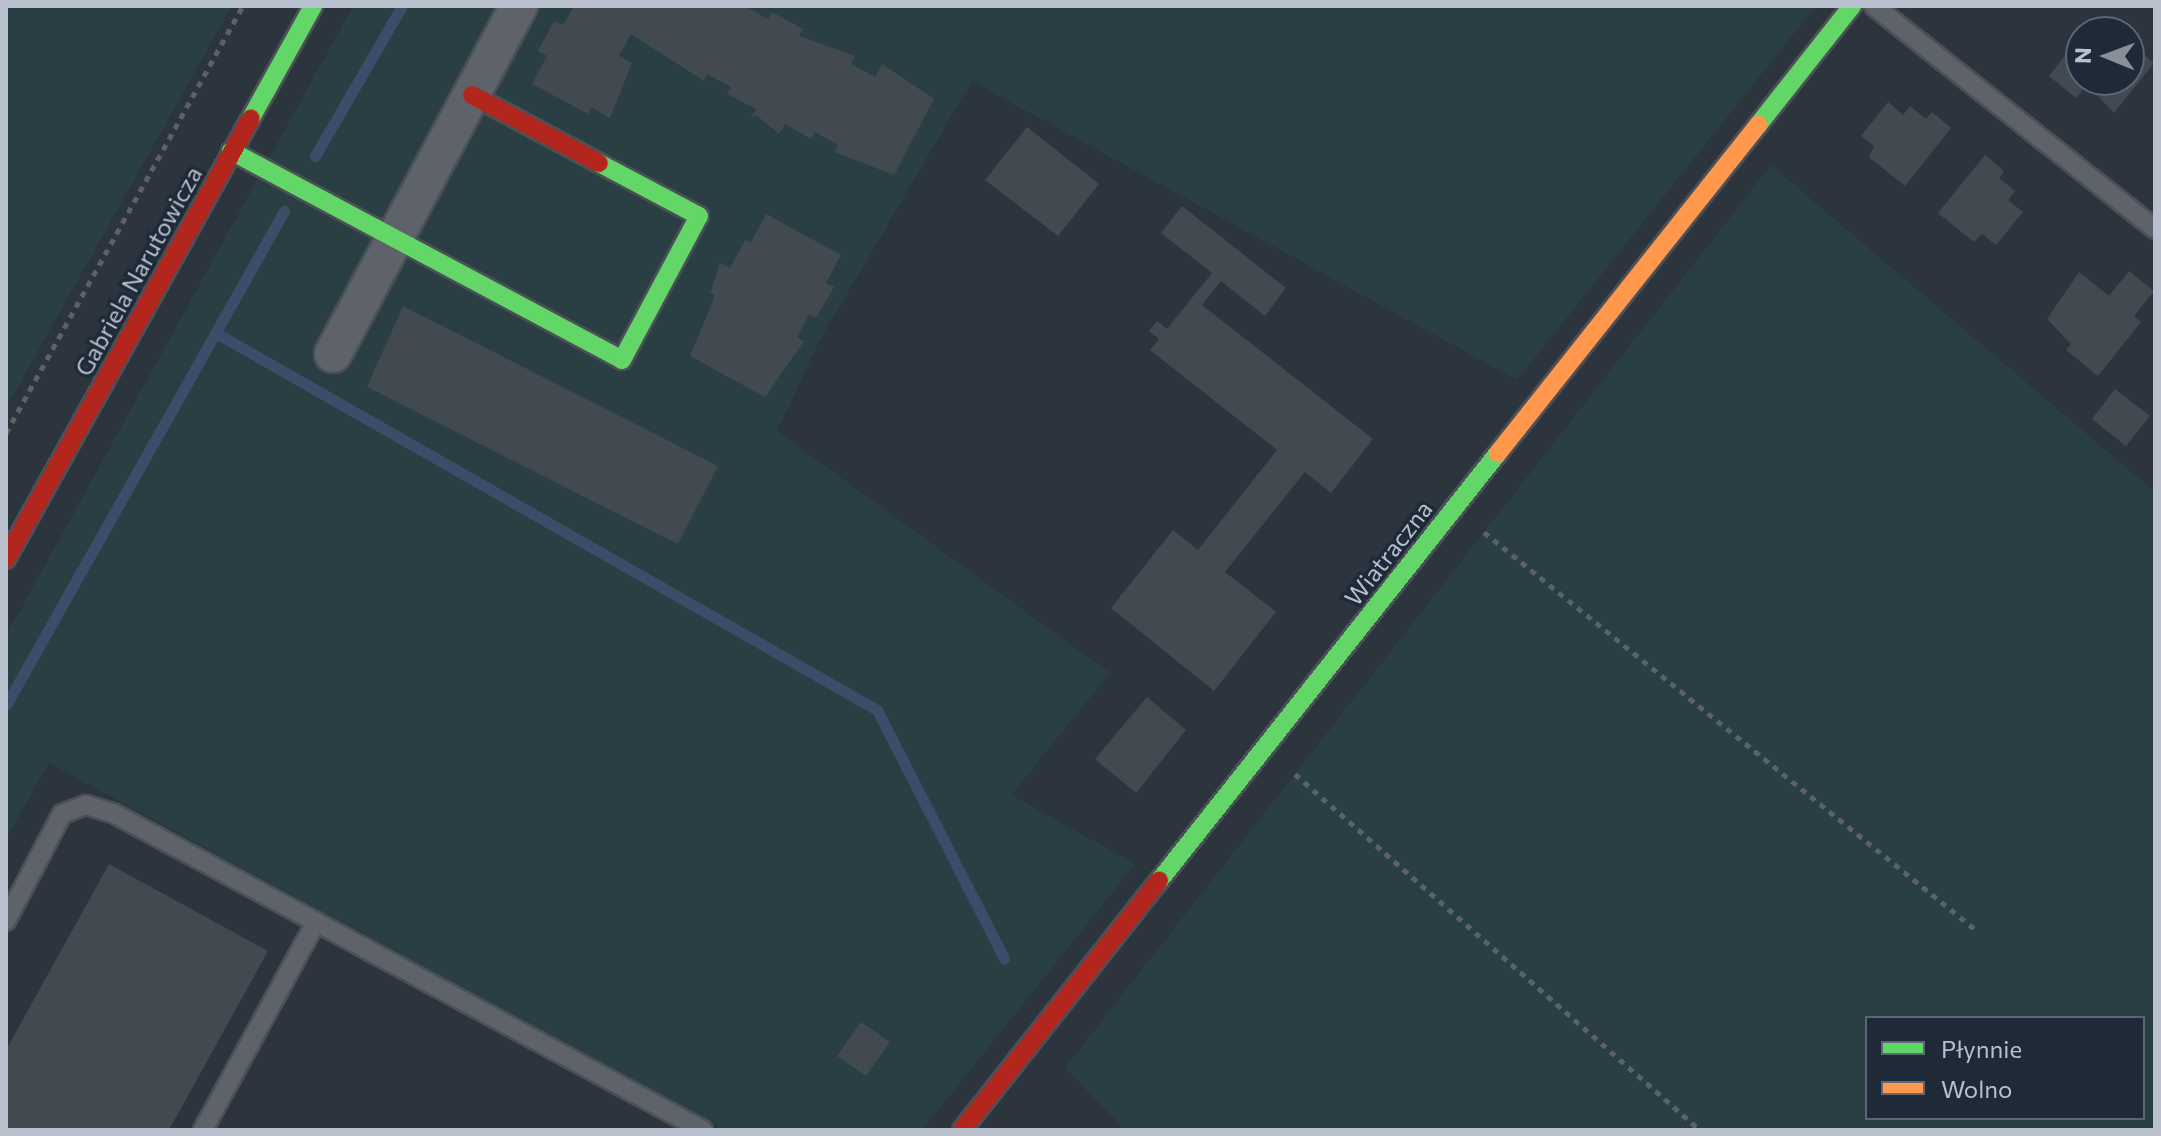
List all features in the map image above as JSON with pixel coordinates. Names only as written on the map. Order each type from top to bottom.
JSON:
[{"type":"street","name":"Gabriela Narutowicza","points":[[6,559],[313,6]]},
{"type":"street","points":[[333,354],[519,6]]},
{"type":"street","name":"Wiatraczna","points":[[962,1130],[1852,6]]},
{"type":"street","points":[[231,151],[622,360],[699,216],[472,95]]},
{"type":"lane","points":[[1874,6],[2155,229]]},
{"type":"lane","points":[[6,921],[62,814],[86,805],[316,922],[703,1130]]},
{"type":"lane","points":[[203,1130],[316,922]]},
{"type":"path","points":[[6,433],[243,6]]},
{"type":"path","points":[[1472,522],[1977,931]]},
{"type":"path","points":[[1282,763],[1700,1130]]},
{"type":"green space","points":[[6,6],[232,6],[6,408]]},
{"type":"green space","points":[[353,6],[1816,6],[1517,380],[972,81],[820,340],[777,431],[1110,673],[1011,795],[1135,864],[922,1130],[724,1130],[49,763],[6,839],[6,636]]},
{"type":"green space","points":[[1771,165],[2155,492],[2155,1130],[1125,1130],[1065,1068]]},
{"type":"building","points":[[574,6],[744,6],[768,19],[772,12],[803,29],[799,36],[855,56],[851,64],[875,77],[882,64],[934,99],[894,175],[835,152],[838,145],[815,132],[811,139],[785,124],[779,134],[756,115],[750,119],[756,109],[727,94],[731,87],[707,74],[704,81],[631,34],[619,56],[632,63],[610,118],[591,107],[588,114],[532,84],[547,56],[538,51],[554,21],[563,25]]},
{"type":"building","points":[[2065,56],[2065,89],[2049,76]]},
{"type":"building","points":[[2145,56],[2154,63],[2145,74]]},
{"type":"building","points":[[2098,96],[2128,96],[2114,113]]},
{"type":"building","points":[[1888,102],[1903,115],[1910,106],[1926,119],[1932,112],[1951,128],[1905,186],[1869,157],[1874,146],[1861,136]]},
{"type":"building","points":[[1027,127],[1099,184],[1058,236],[985,180]]},
{"type":"building","points":[[1985,155],[2004,171],[1999,178],[2015,191],[2008,200],[2023,212],[1996,245],[1982,234],[1974,242],[1938,213]]},
{"type":"building","points":[[1182,206],[1286,288],[1265,316],[1221,281],[1202,305],[1373,439],[1331,493],[1305,472],[1225,572],[1276,612],[1214,691],[1111,608],[1173,530],[1198,550],[1277,450],[1150,350],[1159,339],[1149,331],[1157,321],[1167,329],[1212,273],[1161,233]]},
{"type":"building","points":[[766,214],[841,255],[826,283],[834,287],[816,318],[809,314],[797,337],[804,341],[765,397],[690,356],[715,296],[706,288],[711,291],[720,263],[730,268],[745,240],[751,242]]},
{"type":"building","points":[[2129,271],[2154,291],[2134,316],[2141,322],[2098,376],[2066,350],[2071,344],[2047,319],[2079,272],[2109,296]]},
{"type":"building","points":[[403,306],[718,466],[678,544],[367,387]]},
{"type":"building","points":[[2115,389],[2150,416],[2126,446],[2092,419]]},
{"type":"building","points":[[1147,697],[1186,730],[1136,793],[1095,759]]},
{"type":"building","points":[[109,864],[268,951],[169,1130],[6,1130],[6,1050]]},
{"type":"building","points":[[861,1022],[890,1042],[866,1076],[837,1056]]},
{"type":"waterway","points":[[315,156],[402,6]]},
{"type":"waterway","points":[[6,705],[284,211]]},
{"type":"waterway","points":[[216,333],[877,710],[1004,958]]},
{"type":"traffic: fast","points":[[251,118],[313,6]]},
{"type":"traffic: fast","points":[[1758,125],[1852,6]]},
{"type":"traffic: fast","points":[[231,151],[622,360],[699,216],[599,163]]},
{"type":"traffic: fast","points":[[1159,881],[1498,453]]},
{"type":"traffic: slow","points":[[1498,453],[1758,125]]},
{"type":"traffic: jam","points":[[472,95],[599,163]]},
{"type":"traffic: jam","points":[[6,559],[251,118]]},
{"type":"traffic: jam","points":[[962,1130],[1159,881]]}]
